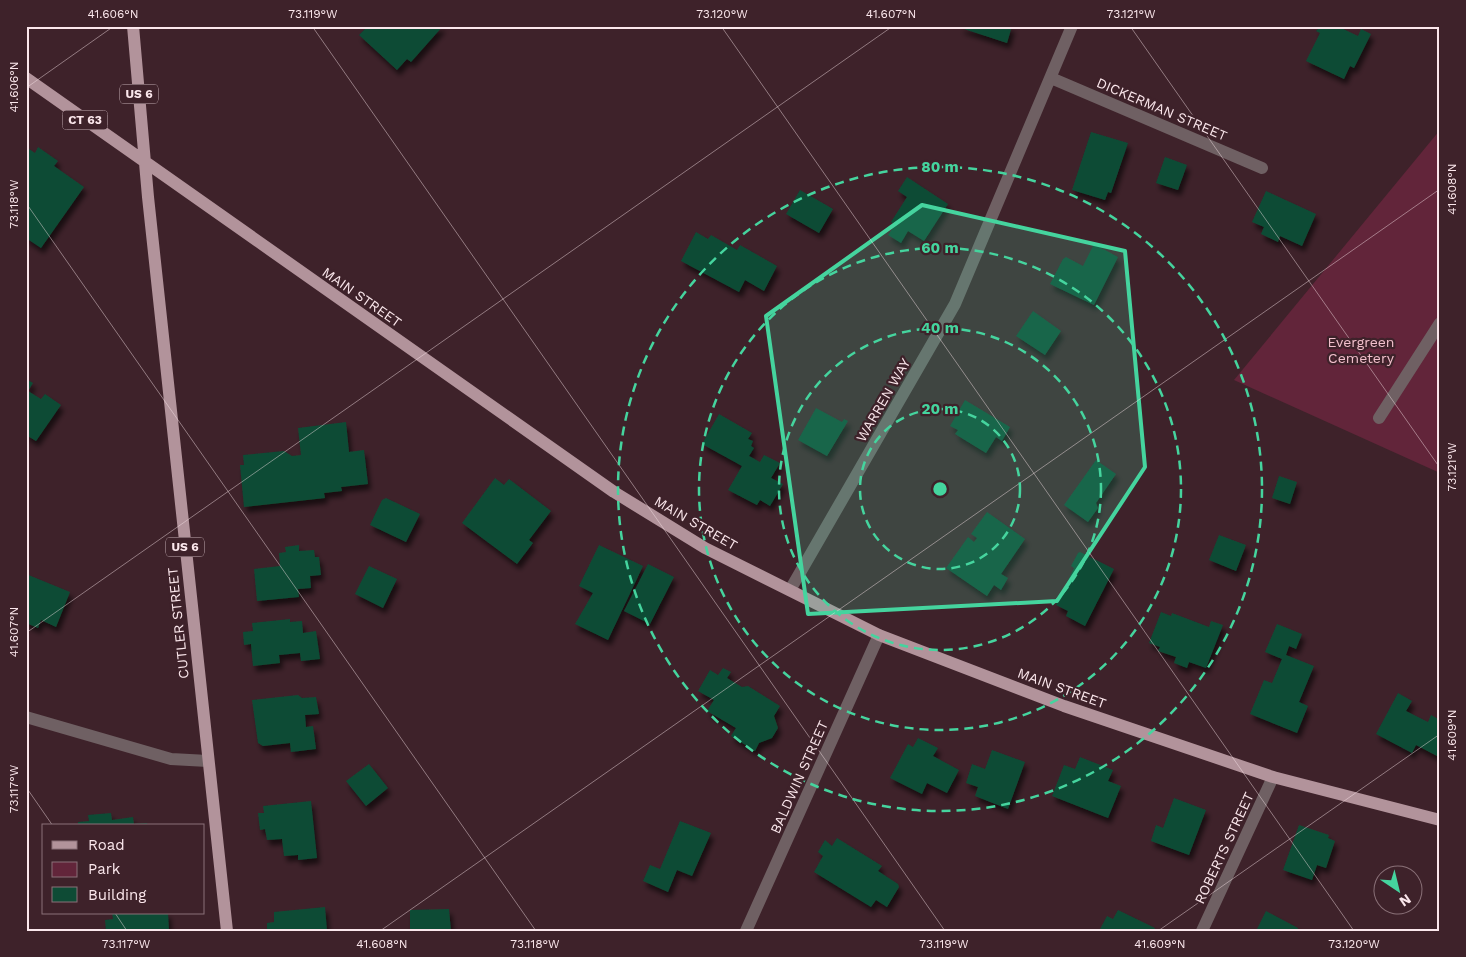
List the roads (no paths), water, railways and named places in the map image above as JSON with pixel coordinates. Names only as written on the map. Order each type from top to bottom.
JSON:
[{"type":"main road","name":"US 6","points":[[133,26],[145,163]]},
{"type":"main road","name":"MAIN STREET","points":[[26,78],[614,492],[705,548],[879,635],[1064,706],[1273,777],[1440,820]]},
{"type":"main road","name":"CUTLER STREET","points":[[145,163],[227,931]]},
{"type":"street","name":"WARREN WAY","points":[[790,590],[955,304],[1072,26]]},
{"type":"street","name":"DICKERMAN STREET","points":[[1051,78],[1262,168]]},
{"type":"street","points":[[1379,418],[1440,323]]},
{"type":"street","name":"BALDWIN STREET","points":[[746,931],[879,635]]},
{"type":"street","points":[[26,717],[171,759],[208,761]]},
{"type":"street","name":"ROBERTS STREET","points":[[1202,931],[1273,777]]},
{"type":"park label","name":"Evergreen Cemetery","points":[[1361,350]]}]
